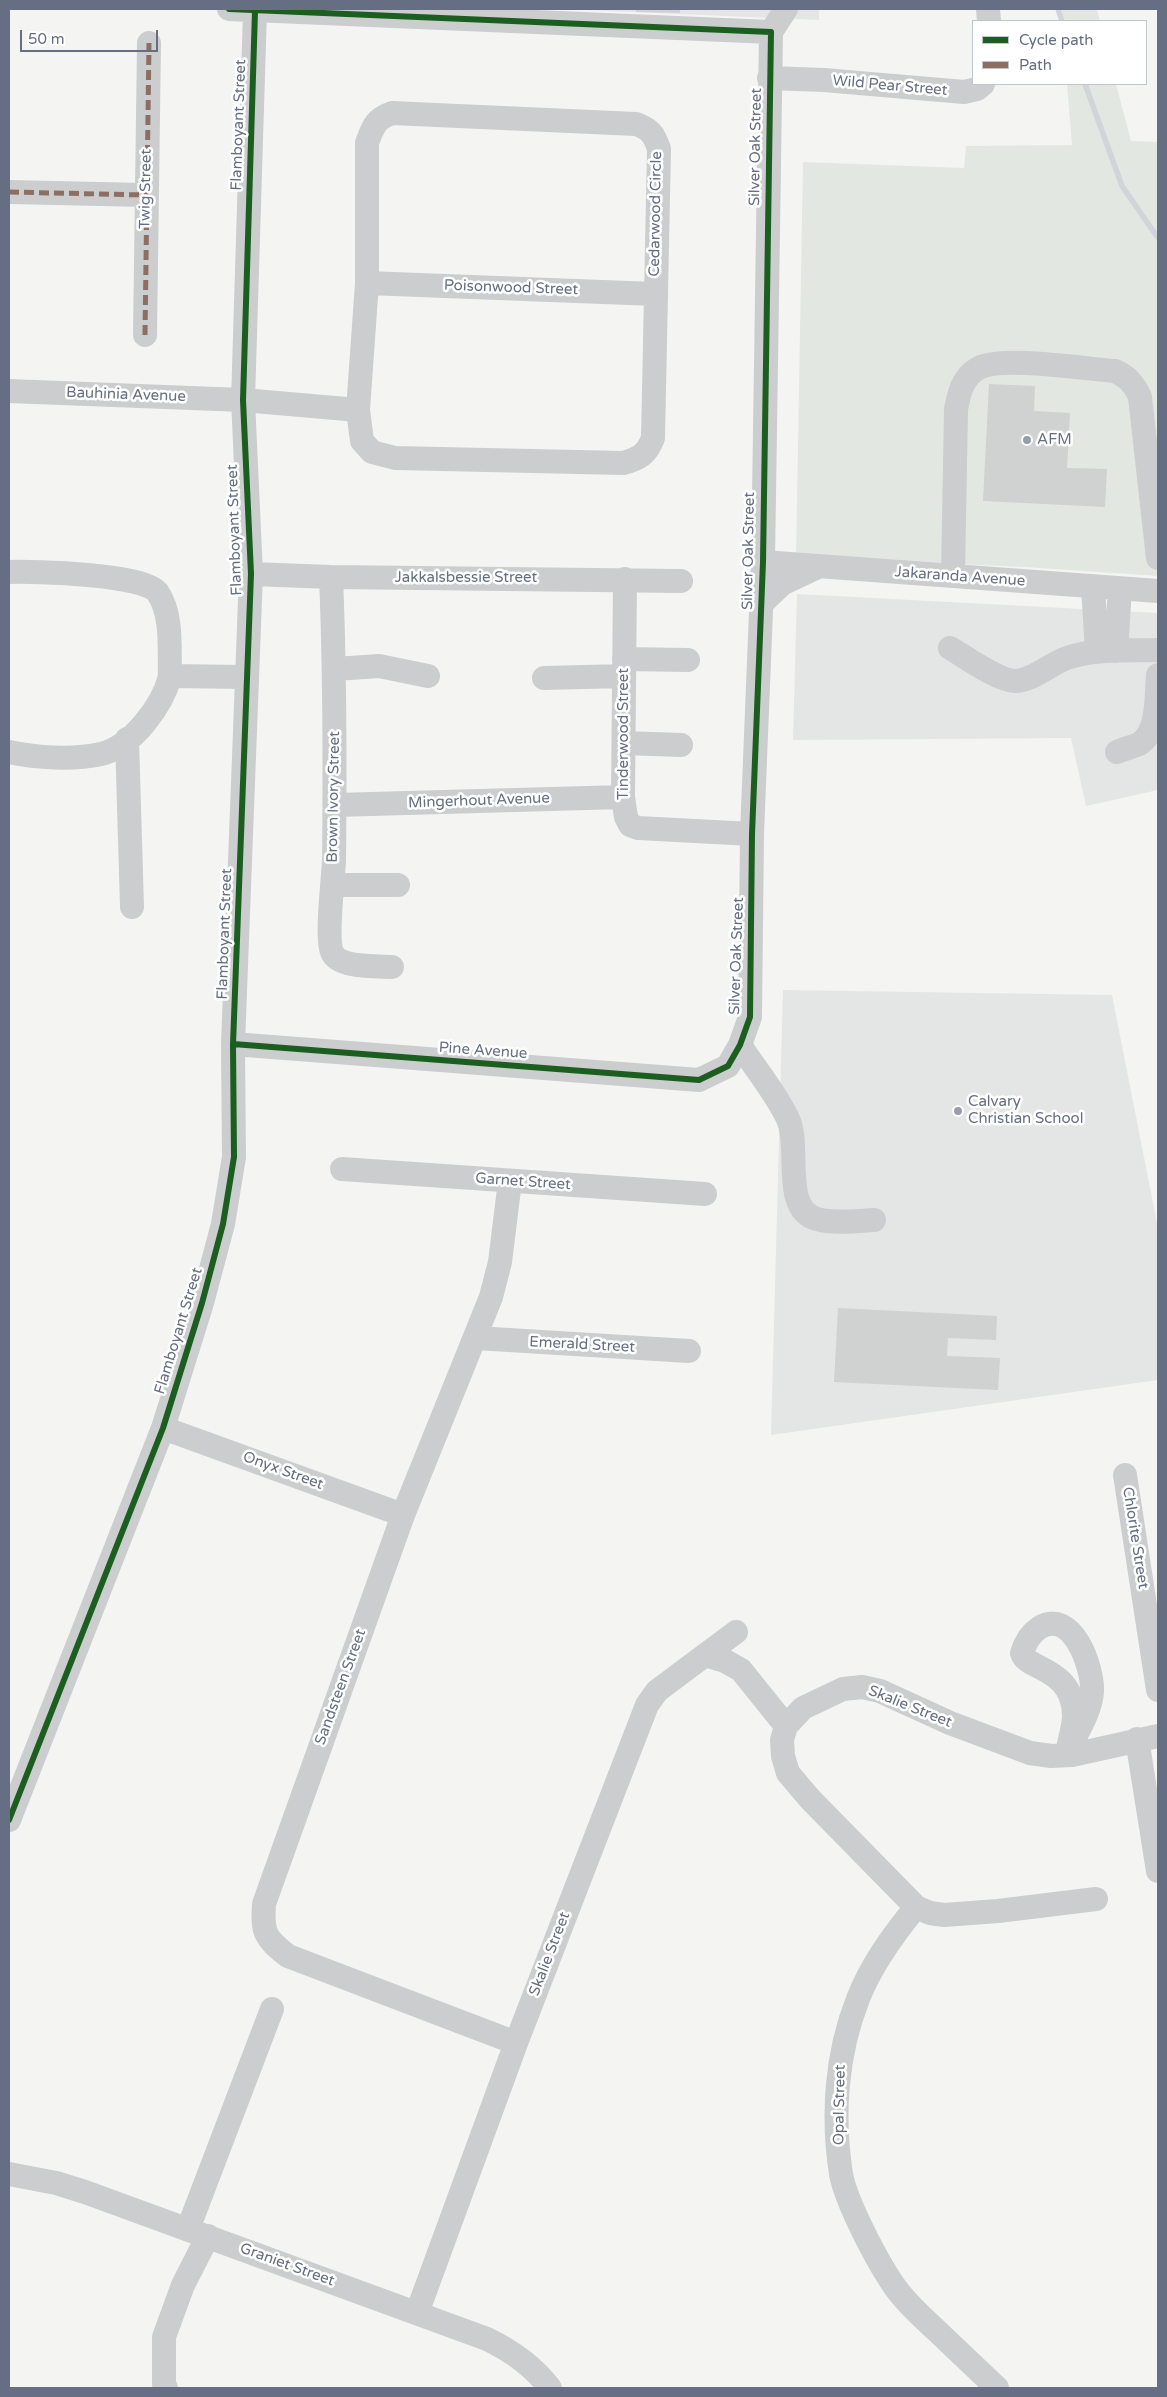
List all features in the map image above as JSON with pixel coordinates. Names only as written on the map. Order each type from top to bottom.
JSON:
[{"type":"street","points":[[229,9],[771,32],[786,9]]},
{"type":"street","name":"Flamboyant Street","points":[[9,1820],[14,1790],[163,1428],[202,1303],[223,1224],[234,1157],[233,1044],[251,574],[243,400],[255,11]]},
{"type":"street","name":"Silver Oak Street","points":[[728,1066],[740,1045],[750,1017],[752,834],[762,562],[771,32]]},
{"type":"street","name":"Twig Street","points":[[145,335],[149,43]]},
{"type":"street","name":"Wild Pear Street","points":[[769,78],[824,80],[964,92],[977,89],[982,85]]},
{"type":"street","name":"Cedarwood Circle","points":[[392,113],[636,124],[648,128],[655,136],[659,148],[655,294],[653,438],[648,451],[638,459],[623,463],[395,458],[372,452],[362,440],[358,410],[367,283],[367,144],[372,129],[380,118],[392,113]]},
{"type":"street","points":[[9,192],[146,195]]},
{"type":"street","name":"Poisonwood Street","points":[[367,283],[655,294]]},
{"type":"street","points":[[953,576],[956,409],[960,390],[966,380],[976,370],[995,364],[1011,363],[1115,371],[1125,376],[1135,385],[1140,397],[1158,558]]},
{"type":"street","name":"Bauhinia Avenue","points":[[9,391],[243,400]]},
{"type":"street","points":[[243,400],[358,410]]},
{"type":"street","name":"Jakaranda Avenue","points":[[762,562],[1158,592]]},
{"type":"street","points":[[761,604],[782,584],[820,566]]},
{"type":"street","points":[[9,572],[28,571],[103,577],[147,584],[158,592],[165,611],[169,630],[170,676],[168,687],[152,714],[114,749],[101,754],[63,757],[9,752]]},
{"type":"street","name":"Jakkalsbessie Street","points":[[251,574],[330,577],[681,581]]},
{"type":"street","name":"Brown Ivory Street","points":[[330,577],[335,669],[335,805],[330,939],[332,953],[339,961],[351,964],[392,967]]},
{"type":"street","name":"Tinderwood Street","points":[[626,580],[623,797],[626,817],[630,825],[638,828],[752,834]]},
{"type":"street","points":[[1093,587],[1106,651]]},
{"type":"street","points":[[1106,651],[1120,589]]},
{"type":"street","points":[[950,648],[999,676],[1014,682],[1028,678],[1049,665],[1068,657],[1106,651],[1158,650]]},
{"type":"street","points":[[544,678],[688,660]]},
{"type":"street","points":[[335,669],[379,666],[428,676]]},
{"type":"street","points":[[1116,752],[1139,743],[1150,734],[1153,725],[1158,675]]},
{"type":"street","points":[[170,676],[247,677]]},
{"type":"street","points":[[127,739],[132,907]]},
{"type":"street","points":[[624,743],[681,745]]},
{"type":"street","name":"Mingerhout Avenue","points":[[335,805],[623,797]]},
{"type":"street","points":[[333,885],[398,885]]},
{"type":"street","name":"Pine Avenue","points":[[233,1044],[699,1080],[728,1066]]},
{"type":"street","points":[[740,1045],[789,1119],[794,1142],[794,1189],[798,1203],[805,1212],[815,1219],[830,1221],[874,1220]]},
{"type":"street","name":"Garnet Street","points":[[342,1169],[705,1194]]},
{"type":"street","name":"Sandsteen Street","points":[[510,1181],[500,1262],[491,1297],[403,1515],[264,1904],[263,1925],[271,1942],[288,1956],[516,2043]]},
{"type":"street","name":"Emerald Street","points":[[476,1338],[689,1351]]},
{"type":"street","name":"Onyx Street","points":[[163,1428],[403,1515]]},
{"type":"street","name":"Chlorite Street","points":[[1125,1475],[1158,1690]]},
{"type":"street","points":[[1053,1623],[1062,1625],[1079,1642],[1092,1690],[1090,1703],[1067,1754],[1074,1716],[1069,1693],[1056,1675],[1026,1661],[1022,1653],[1027,1641],[1035,1632],[1053,1623]]},
{"type":"street","name":"Skalie Street","points":[[417,2313],[516,2043],[647,1704],[656,1691],[736,1632]]},
{"type":"street","points":[[705,1654],[725,1661],[741,1670],[786,1726],[782,1740],[783,1756],[788,1773],[810,1799],[916,1907],[930,1913],[944,1915],[998,1911],[1096,1899]]},
{"type":"street","name":"Skalie Street","points":[[786,1726],[803,1708],[843,1690],[862,1687],[880,1691],[950,1723],[1030,1752],[1067,1754],[1116,1746],[1148,1737]]},
{"type":"street","points":[[1148,1737],[1158,1872]]},
{"type":"street","name":"Opal Street","points":[[916,1907],[894,1934],[873,1967],[858,1999],[841,2053],[836,2122],[841,2176],[859,2222],[895,2287],[909,2304],[997,2388]]},
{"type":"street","points":[[166,2388],[164,2384],[164,2337],[183,2285],[198,2232],[272,2009]]},
{"type":"street","name":"Graniet Street","points":[[9,2174],[56,2183],[198,2232],[487,2339],[511,2351],[530,2366],[550,2388]]},
{"type":"shaded area","points":[[819,9],[819,20],[586,10]]},
{"type":"shaded area","points":[[1062,9],[1097,9],[1100,20],[1062,20]]},
{"type":"shaded area","points":[[1067,85],[1116,85],[1131,141],[1158,142],[1158,576],[1024,567],[796,557],[803,162],[964,168],[966,146],[1072,145]]},
{"type":"shaded area","points":[[797,594],[1158,613],[1158,790],[1086,806],[1071,738],[793,740]]},
{"type":"shaded area","name":"Calvary Christian School","points":[[783,990],[1112,995],[1158,1228],[1158,1380],[771,1435]]},
{"type":"building","points":[[636,9],[680,9],[680,13],[636,12]]},
{"type":"building","name":"AFM","points":[[989,384],[1035,386],[1034,411],[1070,413],[1067,468],[1107,469],[1105,507],[983,501]]},
{"type":"building","points":[[838,1308],[997,1316],[996,1340],[948,1338],[947,1356],[1000,1358],[998,1390],[834,1382]]},
{"type":"waterway","points":[[1058,9],[1062,20]]},
{"type":"waterway","points":[[1085,85],[1122,186],[1158,238]]},
{"type":"marked path","points":[[145,335],[149,43]]},
{"type":"marked path","points":[[9,192],[145,195]]},
{"type":"cycle path","points":[[229,9],[771,32],[763,562],[752,834],[750,1017],[740,1045],[728,1066],[699,1080],[233,1044]]},
{"type":"cycle path","points":[[9,1820],[163,1428],[202,1303],[223,1224],[234,1157],[233,1044],[251,574],[243,400],[255,11]]},
{"type":"place","name":"AFM","points":[[1027,440]]},
{"type":"place","name":"Calvary Christian School","points":[[958,1111]]}]
